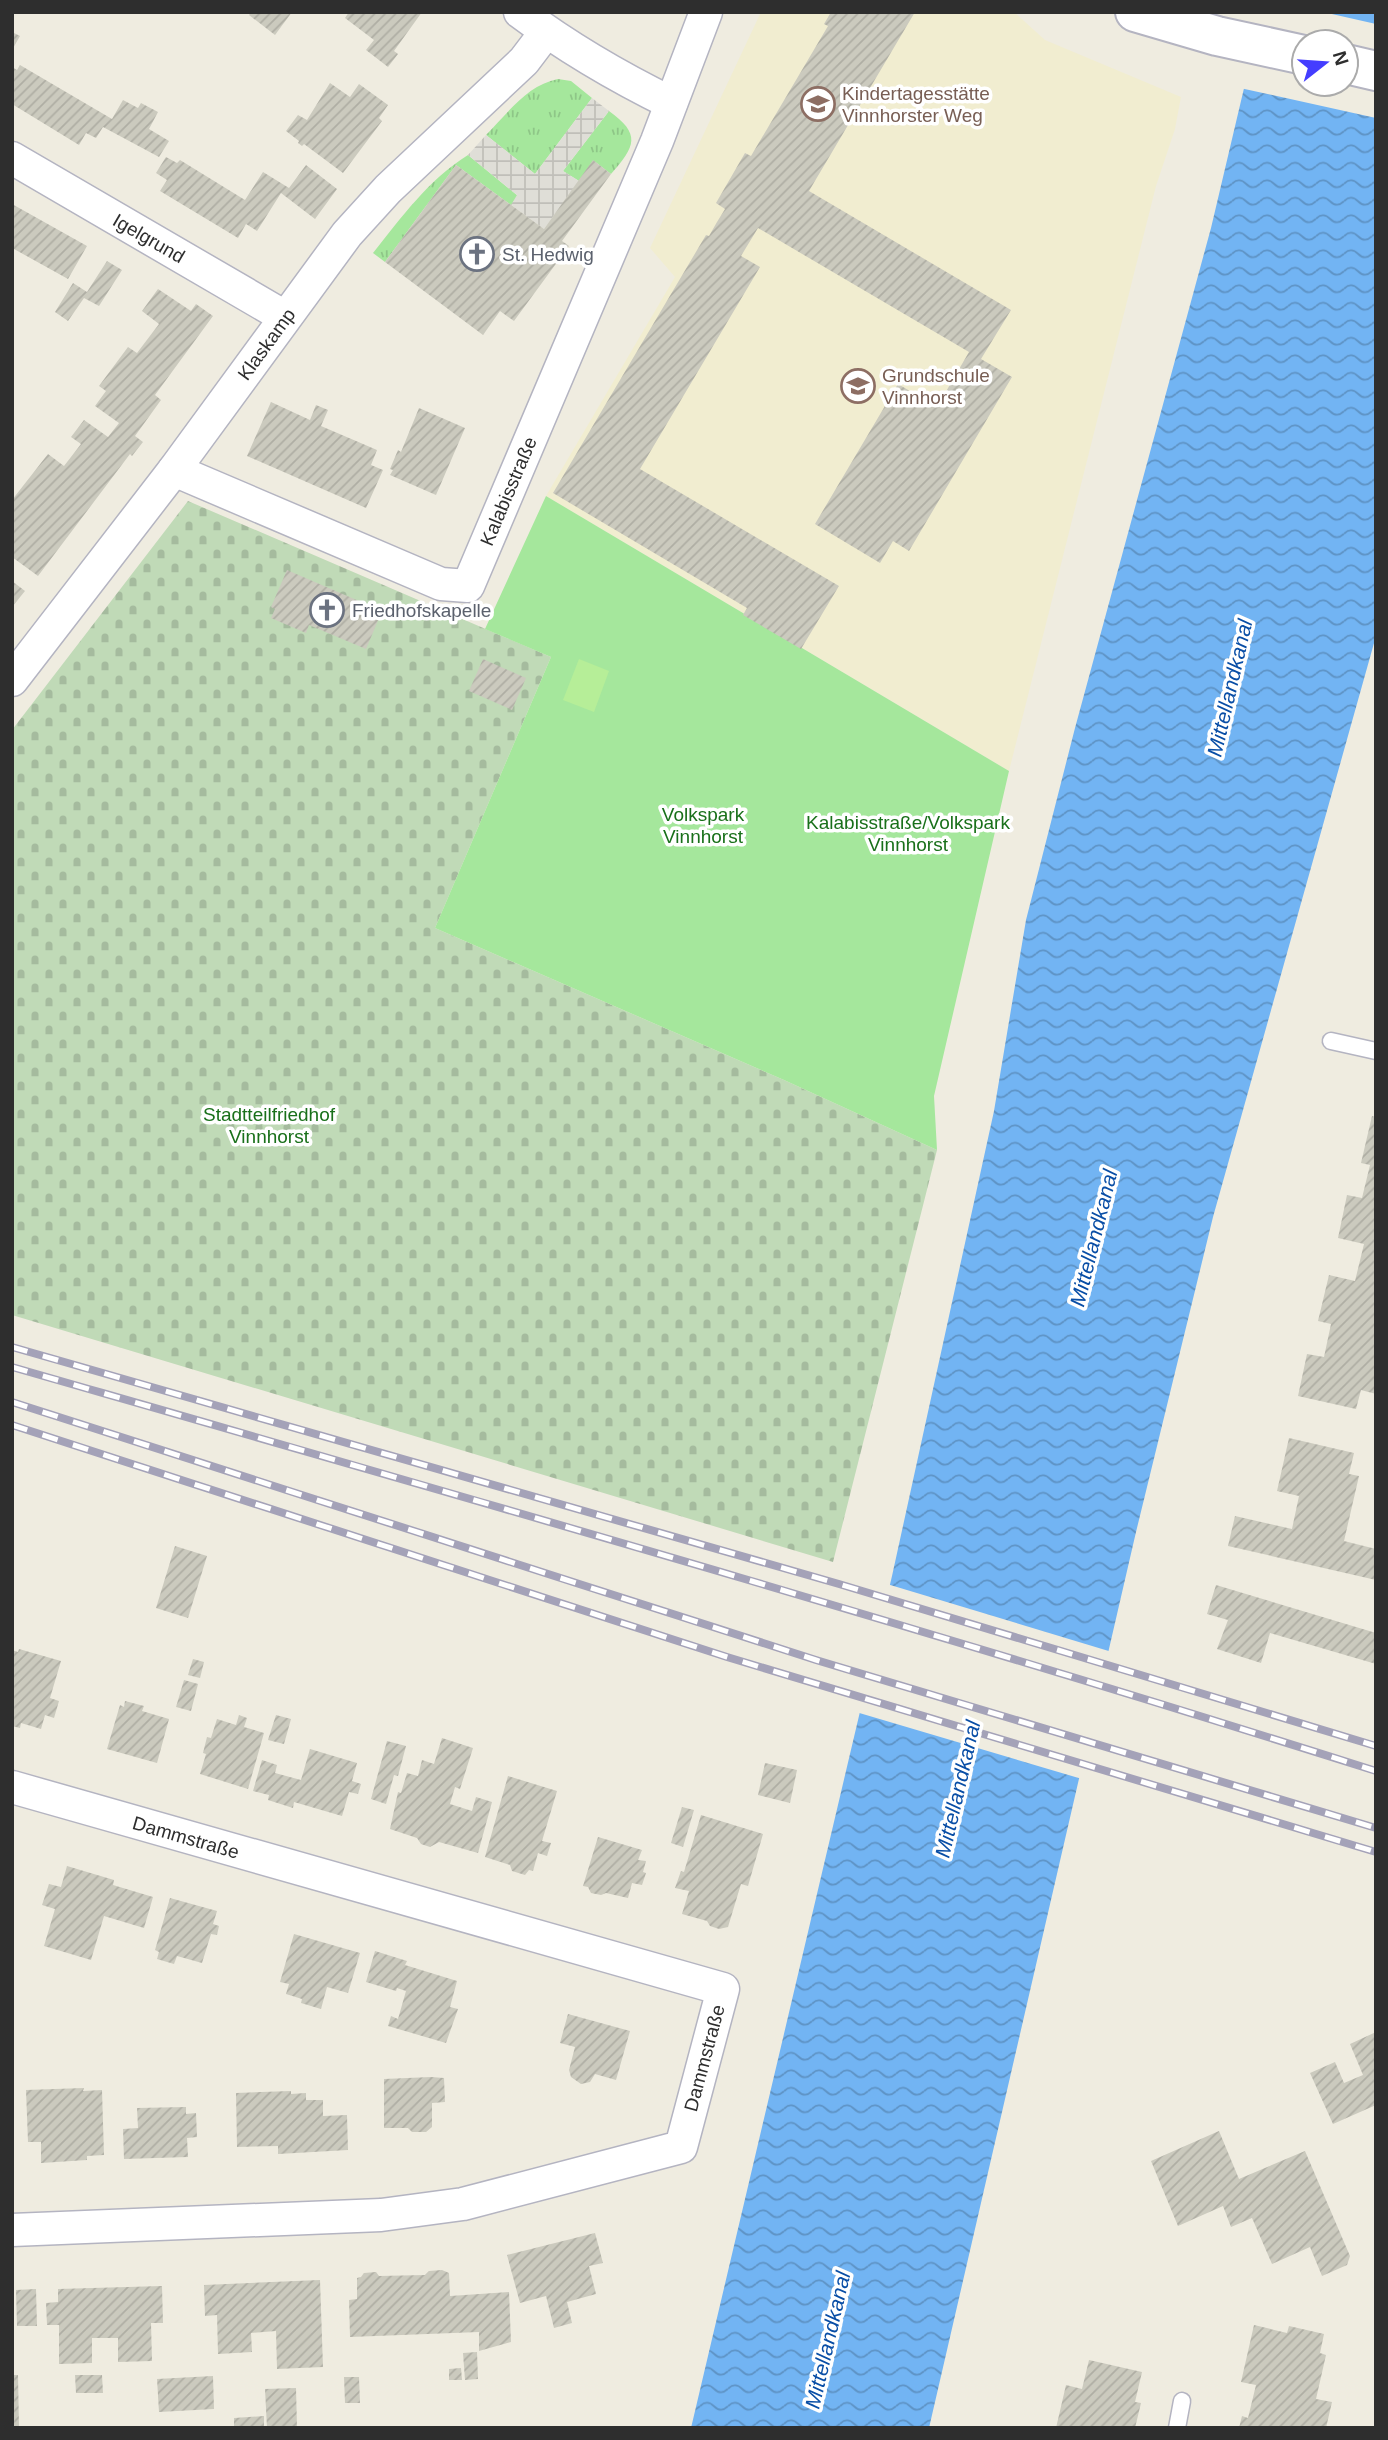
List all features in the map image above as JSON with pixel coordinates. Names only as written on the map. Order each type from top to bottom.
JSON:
[{"type":"street","points":[[520,12],[547,32],[625,80],[671,103],[706,12]]},
{"type":"street","points":[[1135,12],[1217,36],[1290,52]]},
{"type":"street","name":"Klaskamp","points":[[12,680],[174,470],[347,234],[388,189],[524,61],[547,32]]},
{"type":"street","name":"Kalabisstraße","points":[[174,470],[441,584],[468,586],[671,103]]},
{"type":"street","name":"Igelgrund","points":[[12,158],[285,317]]},
{"type":"street","name":"Dammstraße","points":[[12,1787],[723,1989],[681,2147],[463,2204],[381,2215],[12,2230]]},
{"type":"lane","points":[[1331,1041],[1376,1051]]},
{"type":"lane","points":[[1177,2428],[1182,2401]]},
{"type":"shaded area","name":"Grundschule Vinnhorst","points":[[761,12],[1014,12],[1045,40],[1181,97],[1175,129],[1156,186],[1009,771],[546,496],[675,277],[650,248]]},
{"type":"shaded area","points":[[592,98],[609,111],[563,171],[579,181],[544,229],[511,205],[517,195],[468,155],[486,135],[535,174]]},
{"type":"green space","points":[[558,79],[571,81],[592,98],[535,174],[486,135],[527,94]]},
{"type":"green space","points":[[609,111],[630,134],[630,148],[611,174],[594,161],[579,181],[563,171]]},
{"type":"green space","points":[[468,155],[518,196],[511,205],[456,165],[385,262],[373,253],[428,187]]},
{"type":"green space","name":"Volkspark Vinnhorst","points":[[546,496],[1009,771],[934,1096],[937,1150],[784,1080],[435,928],[551,657],[485,629]]},
{"type":"green space","name":"Stadtteilfriedhof Vinnhorst","points":[[188,501],[551,657],[435,928],[784,1080],[937,1150],[833,1562],[12,1315],[12,730]]},
{"type":"green space","points":[[579,659],[609,671],[594,712],[563,700]]},
{"type":"water","name":"Mittellandkanal","points":[[1262,12],[1376,12],[1376,636],[1213,1217],[1136,1532],[929,2428],[691,2428],[892,1576],[994,1111],[1026,920],[1075,728],[1211,228]]},
{"type":"pier","points":[[1258,12],[1323,12],[1376,24],[1376,118],[1240,88]]},
{"type":"pier","points":[[887,1584],[1112,1652],[1082,1779],[856,1712]]},
{"type":"building","points":[[252,12],[292,12],[275,35],[249,15]]},
{"type":"building","points":[[349,12],[422,12],[394,51],[398,54],[388,67],[366,50],[374,40],[345,18]]},
{"type":"building","points":[[831,12],[915,12],[809,191],[1011,310],[981,359],[1012,377],[909,551],[893,541],[880,563],[815,524],[898,384],[937,407],[969,352],[758,228],[741,256],[760,267],[640,469],[839,586],[801,649],[743,615],[747,608],[553,493],[706,235],[709,236],[725,209],[716,203],[745,153],[751,156],[828,26],[824,24]]},
{"type":"building","points":[[12,32],[20,36],[12,50]]},
{"type":"building","points":[[20,65],[112,119],[123,100],[138,108],[141,103],[158,112],[149,129],[169,141],[159,157],[103,127],[96,138],[86,133],[79,145],[12,104],[12,67],[17,70]]},
{"type":"building","points":[[330,83],[350,97],[359,84],[388,105],[379,118],[382,121],[343,173],[304,144],[302,146],[286,131],[298,115],[307,120]]},
{"type":"building","points":[[166,157],[177,163],[180,160],[245,200],[263,172],[289,188],[306,165],[337,189],[315,219],[281,193],[257,231],[246,224],[238,238],[160,191],[167,180],[156,173]]},
{"type":"building","name":"St. Hedwig","points":[[593,160],[611,174],[562,241],[569,246],[514,321],[500,311],[483,335],[385,262],[456,165],[544,229]]},
{"type":"building","points":[[12,204],[87,246],[68,279],[14,249],[12,253]]},
{"type":"building","points":[[107,261],[122,270],[99,306],[84,298],[68,321],[55,312],[73,283],[87,292]]},
{"type":"building","points":[[158,289],[191,311],[196,304],[213,316],[155,395],[161,400],[135,436],[143,442],[132,456],[130,454],[38,576],[12,557],[12,500],[48,454],[64,466],[81,444],[71,437],[84,420],[108,437],[119,423],[95,406],[106,391],[99,386],[128,347],[137,353],[159,324],[142,311]]},
{"type":"building","points":[[271,402],[310,420],[316,405],[328,410],[321,426],[377,450],[371,465],[383,470],[366,508],[247,456]]},
{"type":"building","points":[[419,408],[465,428],[436,495],[390,475],[398,450],[401,452]]},
{"type":"building","name":"Friedhofskapelle","points":[[287,570],[382,611],[366,649],[309,625],[306,633],[271,618],[275,609],[271,607]]},
{"type":"building","points":[[12,581],[25,591],[12,607]]},
{"type":"building","points":[[483,659],[526,678],[512,710],[469,691]]},
{"type":"building","points":[[1372,1116],[1376,1117],[1376,1394],[1361,1390],[1356,1409],[1298,1396],[1307,1354],[1324,1357],[1331,1324],[1318,1321],[1329,1275],[1355,1281],[1364,1244],[1338,1238],[1347,1195],[1362,1198],[1370,1165],[1361,1163]]},
{"type":"building","points":[[1289,1438],[1354,1453],[1349,1474],[1359,1476],[1344,1541],[1376,1549],[1376,1580],[1228,1546],[1235,1516],[1292,1529],[1299,1496],[1277,1491]]},
{"type":"building","points":[[175,1546],[207,1556],[188,1618],[156,1608]]},
{"type":"building","points":[[1216,1585],[1376,1633],[1376,1664],[1270,1633],[1261,1663],[1217,1649],[1228,1620],[1207,1614]]},
{"type":"building","points":[[19,1649],[61,1661],[50,1698],[59,1701],[54,1718],[45,1715],[41,1729],[21,1723],[20,1728],[12,1726],[12,1650],[18,1652]]},
{"type":"building","points":[[193,1659],[204,1662],[200,1678],[188,1675]]},
{"type":"building","points":[[184,1680],[198,1684],[191,1711],[176,1707]]},
{"type":"building","points":[[125,1701],[144,1706],[142,1711],[169,1719],[157,1763],[107,1749],[120,1705],[124,1707]]},
{"type":"building","points":[[239,1715],[247,1718],[244,1727],[264,1733],[248,1789],[200,1774],[206,1754],[203,1753],[207,1737],[211,1738],[217,1719],[236,1725]]},
{"type":"building","points":[[276,1715],[291,1719],[284,1744],[268,1740]]},
{"type":"building","points":[[442,1738],[473,1748],[460,1789],[455,1787],[450,1804],[472,1811],[476,1797],[492,1802],[478,1853],[439,1842],[430,1847],[421,1844],[417,1838],[390,1829],[398,1792],[401,1793],[407,1773],[418,1776],[422,1760],[434,1764]]},
{"type":"building","points":[[387,1741],[406,1746],[398,1776],[394,1775],[386,1804],[371,1799]]},
{"type":"building","points":[[310,1749],[357,1763],[352,1781],[361,1784],[358,1794],[349,1792],[342,1816],[294,1802],[293,1808],[268,1800],[269,1795],[253,1791],[262,1760],[277,1765],[275,1773],[301,1780]]},
{"type":"building","points":[[765,1763],[797,1770],[790,1803],[758,1795]]},
{"type":"building","points":[[508,1776],[557,1791],[542,1841],[551,1843],[547,1856],[538,1853],[533,1871],[529,1870],[525,1875],[512,1871],[510,1865],[485,1857]]},
{"type":"building","points":[[682,1807],[694,1810],[683,1847],[671,1843]]},
{"type":"building","points":[[701,1815],[763,1834],[748,1886],[741,1884],[728,1927],[719,1929],[710,1926],[707,1921],[682,1914],[689,1891],[675,1888],[681,1871],[684,1872]]},
{"type":"building","points":[[598,1837],[642,1850],[638,1860],[646,1861],[643,1872],[646,1873],[642,1885],[632,1883],[628,1898],[591,1893],[588,1887],[583,1886]]},
{"type":"building","points":[[67,1866],[114,1880],[113,1885],[153,1897],[144,1928],[104,1916],[91,1960],[44,1946],[55,1909],[42,1905],[49,1884],[61,1887]]},
{"type":"building","points":[[170,1898],[217,1911],[213,1924],[219,1926],[217,1935],[211,1934],[202,1963],[177,1956],[174,1964],[157,1959],[159,1952],[155,1950]]},
{"type":"building","points":[[294,1934],[360,1953],[348,1993],[327,1987],[321,2009],[301,2003],[302,1999],[286,1994],[289,1984],[280,1982]]},
{"type":"building","points":[[375,1951],[407,1961],[405,1965],[457,1981],[450,2007],[458,2009],[446,2043],[388,2026],[391,2016],[398,2019],[406,1991],[397,1988],[396,1991],[366,1982]]},
{"type":"building","points":[[568,2014],[630,2031],[616,2080],[595,2074],[590,2082],[581,2084],[571,2077],[569,2070],[575,2047],[560,2043]]},
{"type":"building","points":[[1376,2032],[1376,2105],[1333,2124],[1310,2073],[1335,2062],[1344,2083],[1363,2075],[1350,2044]]},
{"type":"building","points":[[444,2078],[445,2102],[432,2103],[432,2127],[426,2132],[412,2132],[408,2128],[384,2128],[384,2079]]},
{"type":"building","points":[[84,2088],[83,2091],[102,2090],[104,2155],[87,2156],[87,2160],[41,2163],[41,2142],[28,2142],[26,2090]]},
{"type":"building","points":[[291,2091],[291,2094],[306,2093],[306,2100],[323,2100],[323,2116],[347,2115],[348,2150],[278,2154],[278,2146],[237,2147],[236,2093]]},
{"type":"building","points":[[186,2107],[186,2114],[196,2113],[197,2137],[187,2138],[188,2157],[124,2159],[123,2129],[138,2128],[137,2108]]},
{"type":"building","points":[[1219,2131],[1239,2179],[1305,2151],[1350,2256],[1347,2265],[1322,2276],[1310,2247],[1272,2264],[1252,2218],[1231,2227],[1223,2206],[1178,2226],[1151,2161]]},
{"type":"building","points":[[595,2233],[603,2263],[589,2266],[596,2294],[567,2302],[572,2323],[554,2328],[546,2296],[520,2303],[507,2255]]},
{"type":"building","points":[[442,2270],[449,2273],[450,2296],[509,2292],[511,2342],[479,2351],[479,2332],[350,2337],[349,2300],[357,2299],[357,2278],[364,2273],[376,2272],[379,2276],[425,2275],[429,2271]]},
{"type":"building","points":[[320,2280],[323,2367],[277,2369],[276,2331],[251,2333],[252,2352],[218,2354],[217,2315],[205,2316],[204,2285]]},
{"type":"building","points":[[162,2286],[163,2323],[151,2323],[152,2361],[118,2362],[118,2338],[92,2338],[92,2363],[59,2364],[59,2325],[47,2325],[46,2303],[58,2302],[58,2289]]},
{"type":"building","points":[[36,2289],[37,2326],[17,2326],[16,2290]]},
{"type":"building","points":[[1254,2325],[1287,2333],[1289,2326],[1324,2334],[1320,2353],[1326,2355],[1316,2399],[1332,2402],[1326,2428],[1239,2428],[1242,2416],[1248,2418],[1256,2385],[1241,2382]]},
{"type":"building","points":[[477,2352],[478,2379],[465,2380],[463,2353]]},
{"type":"building","points":[[1089,2360],[1142,2372],[1135,2402],[1141,2403],[1135,2428],[1056,2428],[1066,2385],[1082,2389]]},
{"type":"building","points":[[461,2368],[462,2380],[449,2380],[449,2369]]},
{"type":"building","points":[[12,2375],[18,2375],[19,2428],[12,2428]]},
{"type":"building","points":[[75,2375],[102,2375],[103,2393],[76,2393]]},
{"type":"building","points":[[213,2376],[214,2409],[159,2412],[157,2379]]},
{"type":"building","points":[[344,2377],[359,2377],[360,2403],[345,2403]]},
{"type":"building","points":[[296,2388],[297,2428],[267,2428],[265,2389]]},
{"type":"building","points":[[264,2416],[264,2428],[234,2428],[234,2418]]},
{"type":"railway","points":[[12,1347],[839,1584],[1376,1746]]},
{"type":"railway","points":[[12,1367],[866,1615],[1376,1771]]},
{"type":"railway","points":[[12,1402],[816,1660],[1376,1828]]},
{"type":"railway","points":[[12,1425],[727,1657],[1376,1852]]},
{"type":"place","name":"Kindertagesstätte Vinnhorster Weg","points":[[818,104]]},
{"type":"place","name":"St. Hedwig","points":[[477,254]]},
{"type":"place","name":"Grundschule Vinnhorst","points":[[858,386]]},
{"type":"place","name":"Friedhofskapelle","points":[[327,610]]},
{"type":"park label","name":"Kalabisstraße/Volkspark Vinnhorst","points":[[908,833]]}]
